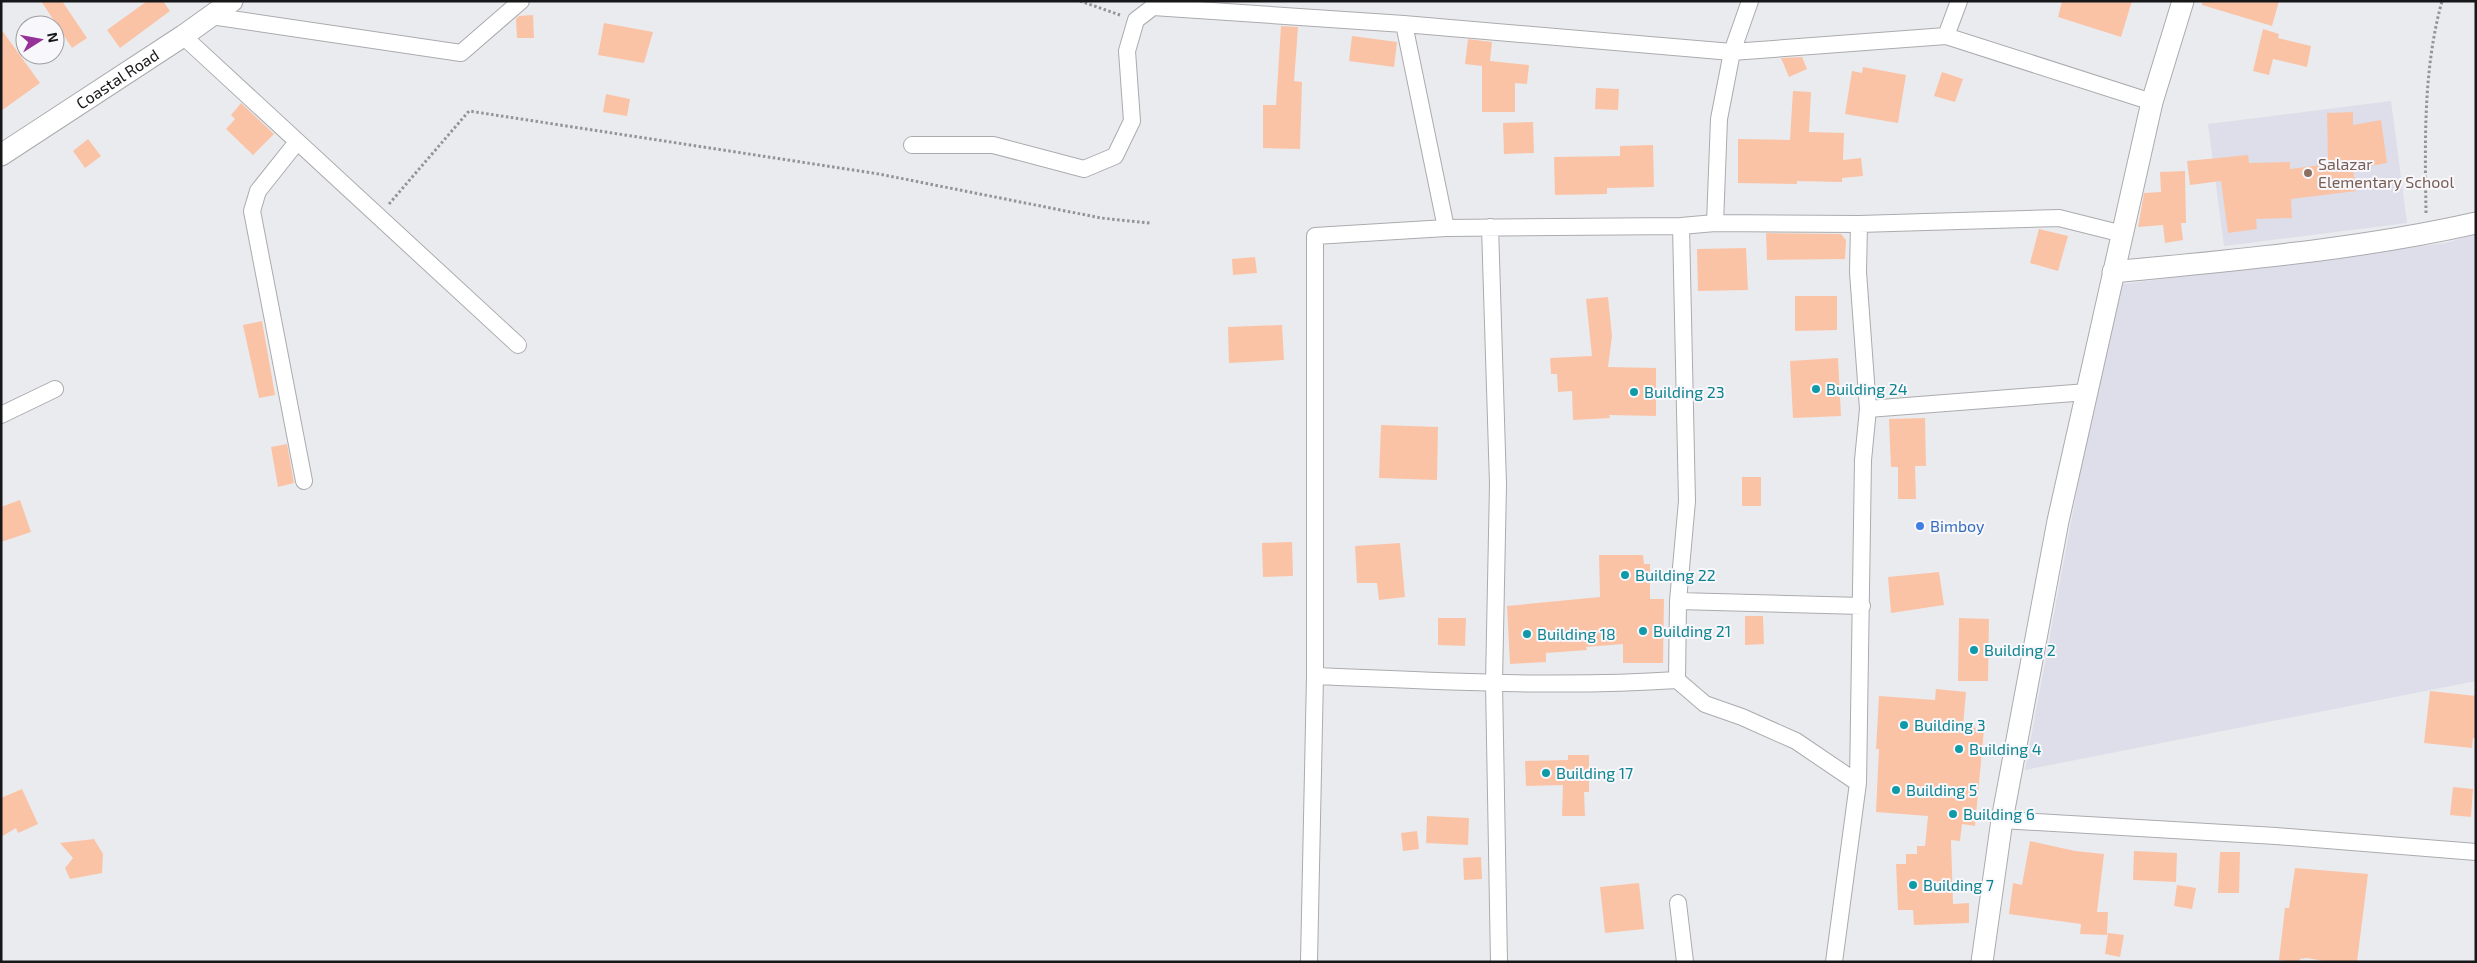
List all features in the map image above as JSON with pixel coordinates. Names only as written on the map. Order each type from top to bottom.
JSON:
[{"type":"street","name":"Coastal Road","points":[[1,154],[182,36],[232,1]]},
{"type":"street","points":[[211,16],[461,53],[521,1]]},
{"type":"street","points":[[1715,223],[1719,119],[1732,52],[1750,1]]},
{"type":"street","points":[[1946,36],[1959,1]]},
{"type":"street","points":[[1982,962],[2002,820],[2058,521],[2152,102],[2184,1]]},
{"type":"street","points":[[912,146],[993,145],[1084,169],[1115,156],[1132,121],[1127,50],[1136,20],[1153,7],[1404,24],[1732,52],[1946,36],[2152,102]]},
{"type":"street","points":[[1404,24],[1446,228]]},
{"type":"street","points":[[182,36],[518,345]]},
{"type":"street","points":[[296,142],[258,191],[252,211],[304,481]]},
{"type":"street","points":[[1309,962],[1316,676],[1315,236],[1446,228],[1681,226],[1715,223],[1859,224],[2058,218],[2123,234]]},
{"type":"street","points":[[2113,272],[2288,254],[2426,234],[2476,223]]},
{"type":"street","points":[[1834,962],[1858,782],[1863,460],[1868,410],[1858,272],[1859,224]]},
{"type":"street","points":[[1677,680],[1678,601],[1688,501],[1681,226]]},
{"type":"street","points":[[1490,227],[1498,484],[1494,683],[1499,962]]},
{"type":"street","points":[[1,415],[55,389]]},
{"type":"street","points":[[1868,410],[2088,392]]},
{"type":"street","points":[[1678,601],[1862,606]]},
{"type":"street","points":[[1316,676],[1494,683],[1611,684],[1677,680],[1705,704],[1742,717],[1796,741],[1858,782]]},
{"type":"street","points":[[2002,820],[2276,836],[2476,852]]},
{"type":"street","points":[[1678,904],[1684,962]]},
{"type":"path","points":[[1080,1],[1136,20]]},
{"type":"path","points":[[2426,234],[2425,131],[2432,36],[2442,1]]},
{"type":"path","points":[[379,216],[469,110],[879,174],[1101,218],[1150,223]]},
{"type":"shaded area","name":"Salazar Elementary School","points":[[2391,101],[2407,223],[2224,246],[2208,124]]},
{"type":"shaded area","points":[[2476,234],[2476,681],[2025,770],[2115,285],[2446,243]]},
{"type":"building","points":[[41,1],[62,1],[87,38],[72,48],[65,37],[65,15],[50,15]]},
{"type":"building","points":[[147,1],[163,1],[170,11],[120,48],[107,30]]},
{"type":"building","points":[[2062,1],[2132,1],[2121,37],[2058,17]]},
{"type":"building","points":[[2202,1],[2279,1],[2272,26],[2202,5]]},
{"type":"building","points":[[533,15],[534,38],[517,38],[516,19],[519,16]]},
{"type":"building","points":[[604,23],[653,32],[644,63],[598,55]]},
{"type":"building","points":[[1281,26],[1298,27],[1294,81],[1302,82],[1300,149],[1263,148],[1263,105],[1276,105]]},
{"type":"building","points":[[1,29],[15,48],[15,65],[27,65],[40,83],[1,111]]},
{"type":"building","points":[[2263,29],[2279,34],[2278,38],[2311,46],[2307,67],[2273,59],[2269,75],[2253,71]]},
{"type":"building","points":[[1352,36],[1397,42],[1394,67],[1349,61]]},
{"type":"building","points":[[1468,39],[1492,42],[1490,61],[1529,65],[1527,84],[1515,83],[1515,112],[1482,112],[1482,66],[1465,64]]},
{"type":"building","points":[[1802,57],[1807,69],[1789,77],[1781,58]]},
{"type":"building","points":[[1863,67],[1906,75],[1898,123],[1845,114],[1852,71],[1862,73]]},
{"type":"building","points":[[1942,72],[1963,79],[1955,102],[1934,96]]},
{"type":"building","points":[[1596,88],[1619,89],[1618,110],[1595,109]]},
{"type":"building","points":[[1793,91],[1811,92],[1809,132],[1844,133],[1843,160],[1861,158],[1863,176],[1842,178],[1842,182],[1797,181],[1797,184],[1738,183],[1738,139],[1790,140]]},
{"type":"building","points":[[606,94],[630,99],[627,116],[603,112]]},
{"type":"building","points":[[241,103],[274,134],[253,155],[226,129],[235,119],[231,115]]},
{"type":"building","points":[[2353,112],[2353,125],[2381,120],[2387,163],[2353,169],[2356,191],[2291,199],[2292,218],[2256,219],[2257,229],[2228,233],[2221,181],[2190,185],[2187,161],[2248,155],[2249,163],[2290,162],[2290,169],[2328,164],[2327,113]]},
{"type":"building","points":[[1533,122],[1534,153],[1504,154],[1503,123]]},
{"type":"building","points":[[88,139],[101,156],[85,168],[73,151]]},
{"type":"building","points":[[1653,145],[1654,187],[1607,188],[1607,194],[1555,195],[1554,157],[1620,156],[1620,146]]},
{"type":"building","points":[[2185,171],[2186,223],[2181,223],[2183,240],[2165,243],[2163,225],[2138,227],[2144,193],[2161,192],[2160,172]]},
{"type":"building","points":[[2039,229],[2068,236],[2058,271],[2030,263]]},
{"type":"building","points":[[1766,233],[1841,234],[1846,240],[1845,259],[1767,260]]},
{"type":"building","points":[[1746,248],[1748,290],[1698,291],[1697,249]]},
{"type":"building","points":[[1255,257],[1257,273],[1233,275],[1232,259]]},
{"type":"building","points":[[1795,296],[1837,296],[1837,330],[1795,331]]},
{"type":"building","points":[[1608,297],[1612,336],[1608,367],[1656,368],[1656,416],[1609,415],[1610,418],[1573,420],[1572,391],[1558,392],[1557,374],[1551,374],[1550,358],[1592,356],[1586,299]]},
{"type":"building","points":[[262,321],[275,395],[259,398],[243,325]]},
{"type":"building","points":[[1282,325],[1284,360],[1229,363],[1228,327]]},
{"type":"building","name":"Building 24","points":[[1838,358],[1841,416],[1793,418],[1790,361]]},
{"type":"building","points":[[1925,418],[1926,466],[1915,466],[1916,499],[1898,499],[1898,467],[1891,467],[1889,419]]},
{"type":"building","points":[[1381,425],[1438,427],[1437,480],[1379,478]]},
{"type":"building","points":[[287,444],[294,483],[278,487],[271,447]]},
{"type":"building","points":[[1742,477],[1761,477],[1761,506],[1742,506]]},
{"type":"building","points":[[20,500],[31,532],[1,542],[1,507]]},
{"type":"building","points":[[1292,542],[1293,576],[1263,577],[1262,543]]},
{"type":"building","points":[[1400,543],[1405,597],[1379,600],[1377,583],[1357,583],[1355,546]]},
{"type":"building","points":[[1599,555],[1643,555],[1644,564],[1650,564],[1650,599],[1664,599],[1663,663],[1623,663],[1623,644],[1586,647],[1587,650],[1546,653],[1546,662],[1510,664],[1507,606],[1600,597]]},
{"type":"building","points":[[1939,572],[1944,605],[1891,613],[1888,577]]},
{"type":"building","points":[[1745,616],[1763,616],[1764,644],[1745,645]]},
{"type":"building","points":[[1438,618],[1466,618],[1465,646],[1438,645]]},
{"type":"building","name":"Building 2","points":[[1959,618],[1989,619],[1988,681],[1958,681]]},
{"type":"building","points":[[1936,689],[1966,692],[1963,726],[1984,729],[1975,826],[1962,824],[1960,841],[1951,840],[1953,904],[1969,903],[1969,923],[1914,925],[1913,910],[1898,910],[1896,864],[1906,864],[1906,854],[1917,854],[1917,846],[1925,846],[1928,816],[1876,812],[1879,749],[1876,749],[1879,696],[1935,700]]},
{"type":"building","points":[[2430,691],[2476,696],[2476,738],[2473,738],[2472,748],[2424,743]]},
{"type":"building","points":[[1568,755],[1589,755],[1589,792],[1584,792],[1585,816],[1562,816],[1563,785],[1526,786],[1525,761],[1568,760]]},
{"type":"building","points":[[2453,787],[2473,789],[2471,817],[2450,815]]},
{"type":"building","points":[[22,789],[38,824],[18,833],[16,828],[1,837],[1,798]]},
{"type":"building","points":[[1427,816],[1469,818],[1468,845],[1426,843]]},
{"type":"building","points":[[1417,831],[1419,849],[1403,851],[1401,833]]},
{"type":"building","points":[[94,839],[103,854],[102,873],[70,879],[65,868],[73,858],[60,843]]},
{"type":"building","points":[[2030,841],[2075,851],[2104,854],[2097,912],[2108,912],[2107,935],[2080,934],[2081,924],[2009,914],[2013,883],[2022,885]]},
{"type":"building","points":[[2134,851],[2177,853],[2176,882],[2133,880]]},
{"type":"building","points":[[2220,852],[2240,852],[2239,893],[2218,893]]},
{"type":"building","points":[[1481,857],[1482,879],[1464,880],[1463,858]]},
{"type":"building","points":[[2295,868],[2368,874],[2357,962],[2329,962],[2307,958],[2300,959],[2299,962],[2279,960],[2285,908],[2289,908]]},
{"type":"building","points":[[1639,883],[1644,929],[1605,933],[1600,887]]},
{"type":"building","points":[[2177,885],[2196,888],[2192,909],[2174,906]]},
{"type":"building","points":[[2108,933],[2124,935],[2120,957],[2105,954]]},
{"type":"place","name":"Salazar Elementary School","points":[[2308,173]]},
{"type":"place","name":"Building 24","points":[[1816,389]]},
{"type":"place","name":"Building 23","points":[[1634,392]]},
{"type":"place","name":"Bimboy","points":[[1920,526]]},
{"type":"place","name":"Building 22","points":[[1625,575]]},
{"type":"place","name":"Building 21","points":[[1643,631]]},
{"type":"place","name":"Building 18","points":[[1527,634]]},
{"type":"place","name":"Building 2","points":[[1974,650]]},
{"type":"place","name":"Building 3","points":[[1904,725]]},
{"type":"place","name":"Building 4","points":[[1959,749]]},
{"type":"place","name":"Building 17","points":[[1546,773]]},
{"type":"place","name":"Building 5","points":[[1896,790]]},
{"type":"place","name":"Building 6","points":[[1953,814]]},
{"type":"place","name":"Building 7","points":[[1913,885]]}]
